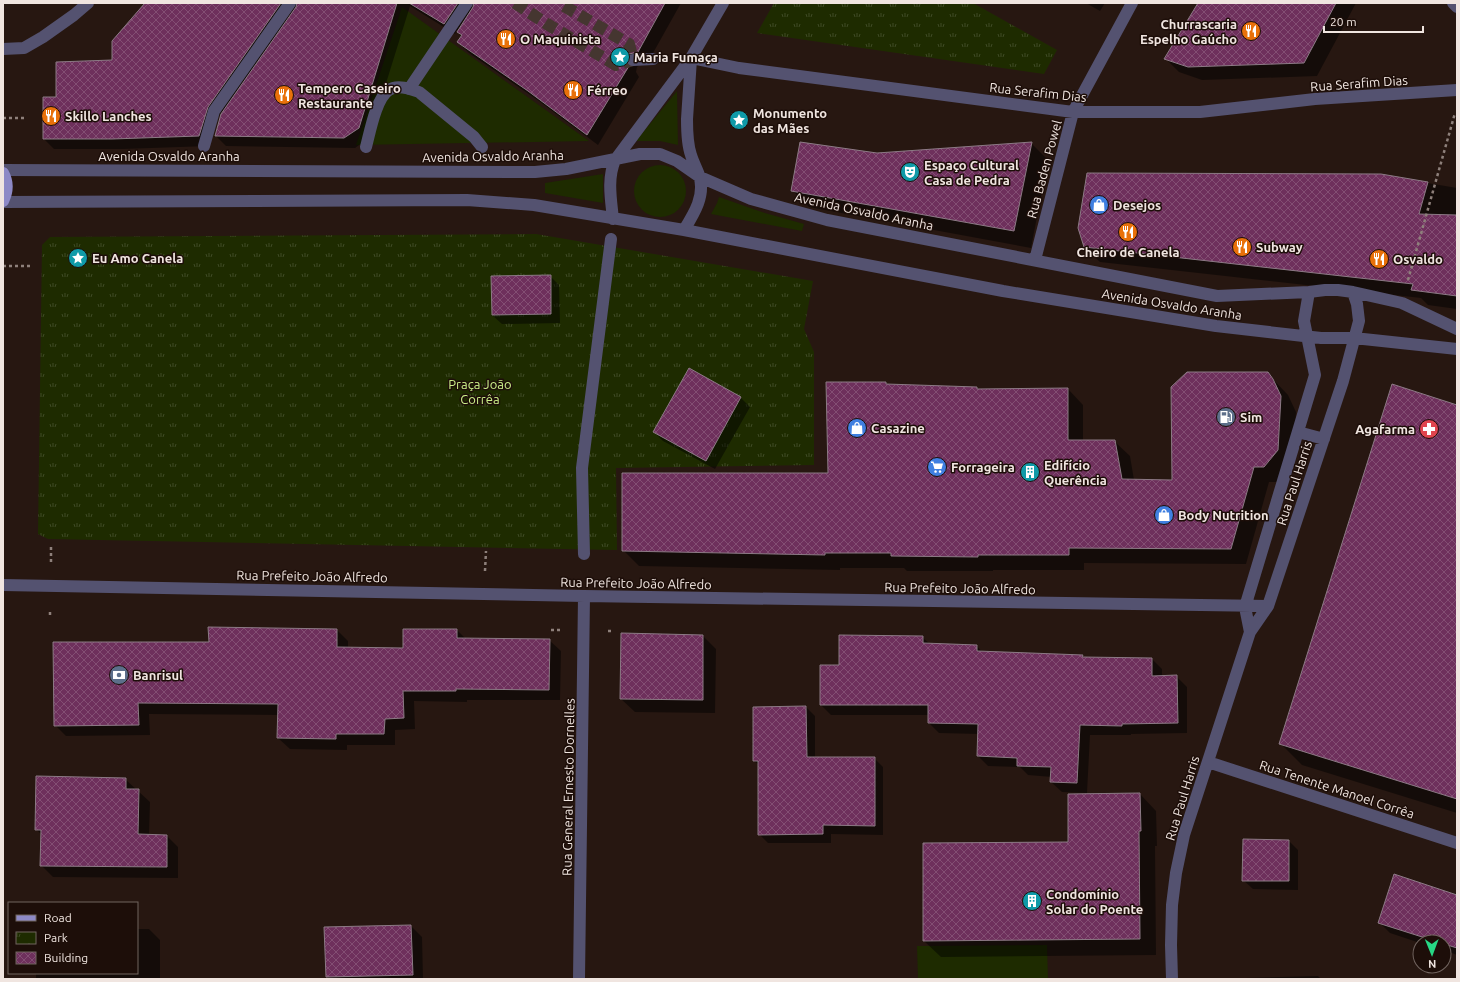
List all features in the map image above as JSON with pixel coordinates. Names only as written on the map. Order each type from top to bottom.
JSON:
[{"type":"main road","points":[[3,171],[7,181],[7,190],[3,201]]},
{"type":"street","points":[[3,49],[24,48],[74,15],[88,3]]},
{"type":"street","points":[[204,146],[214,111],[290,3]]},
{"type":"street","points":[[409,89],[466,3]]},
{"type":"street","points":[[613,219],[610,185],[611,170],[615,160],[691,58],[723,3]]},
{"type":"street","name":"Rua Baden Powel","points":[[1034,260],[1073,112],[1132,3]]},
{"type":"street","points":[[1453,3],[1457,7]]},
{"type":"street","points":[[684,230],[694,214],[699,201],[701,188],[700,177],[690,154],[687,127],[691,58]]},
{"type":"street","name":"Rua Serafim Dias","points":[[691,58],[739,68],[1073,112],[1200,112],[1315,99],[1457,90]]},
{"type":"street","points":[[633,60],[653,59]]},
{"type":"street","points":[[366,147],[379,103],[383,95],[390,89],[398,88],[419,92],[474,137],[482,147]]},
{"type":"street","name":"Avenida Osvaldo Aranha","points":[[3,171],[535,172],[566,169],[640,154],[660,154],[677,161],[700,177],[751,199],[827,220],[1217,296],[1338,290],[1353,292],[1402,303],[1457,330]]},
{"type":"street","name":"Avenida Osvaldo Aranha","points":[[3,201],[466,200],[534,205],[684,230],[1004,291],[1216,326],[1307,337],[1354,338],[1457,349]]},
{"type":"street","points":[[584,554],[582,468],[611,239]]},
{"type":"street","points":[[1307,337],[1304,322],[1309,292]]},
{"type":"street","points":[[1353,292],[1357,304],[1359,321],[1354,338]]},
{"type":"street","name":"Rua Paul Harris","points":[[1250,632],[1245,606],[1315,375],[1307,337]]},
{"type":"street","name":"Rua Paul Harris","points":[[1172,979],[1172,905],[1176,873],[1184,835],[1250,632],[1268,606],[1343,381],[1354,338]]},
{"type":"street","points":[[1298,432],[1324,438]]},
{"type":"street","name":"Rua Prefeito João Alfredo","points":[[3,585],[584,596],[1268,606]]},
{"type":"street","name":"Rua General Ernesto Dornelles","points":[[578,979],[584,596]]},
{"type":"street","name":"Rua Tenente Manoel Corrêa","points":[[1208,762],[1457,843]]},
{"type":"path","points":[[1402,303],[1457,107]]},
{"type":"path","points":[[3,118],[25,118]]},
{"type":"path","points":[[3,266],[33,266]]},
{"type":"green space","points":[[774,3],[973,3],[1057,50],[1044,74],[757,33]]},
{"type":"green space","points":[[402,7],[589,141],[356,145]]},
{"type":"green space","points":[[677,91],[678,145],[660,141],[636,141]]},
{"type":"green space","points":[[660,165],[670,167],[678,173],[684,181],[686,191],[684,201],[678,209],[670,215],[660,217],[650,215],[642,209],[636,201],[634,191],[636,181],[642,173],[650,167]]},
{"type":"green space","points":[[603,174],[603,203],[545,193],[545,183]]},
{"type":"green space","points":[[719,197],[765,213],[804,224],[802,231],[711,214]]},
{"type":"green space","name":"Praça João Corrêa","points":[[536,234],[813,281],[804,329],[814,352],[814,465],[616,468],[617,550],[48,539],[38,534],[42,245],[50,237]]},
{"type":"green space","points":[[1047,945],[1048,979],[918,979],[917,946]]},
{"type":"building","points":[[145,3],[281,3],[208,107],[199,136],[112,139],[43,139],[43,97],[56,97],[56,62],[112,60],[112,41]]},
{"type":"building","points":[[297,3],[397,3],[359,128],[344,138],[215,136],[221,114],[296,7]]},
{"type":"building","points":[[409,3],[458,3],[444,24]]},
{"type":"building","points":[[474,3],[665,3],[638,52],[627,56],[626,61],[629,66],[587,135],[528,91],[457,42],[462,35],[457,32]]},
{"type":"building","name":"Churrascaria Espelho Gaúcho","points":[[1198,3],[1336,3],[1304,63],[1188,67],[1164,59]]},
{"type":"building","name":"Espaço Cultural Casa de Pedra","points":[[800,142],[877,153],[1032,142],[1014,231],[791,191]]},
{"type":"building","points":[[1087,173],[1381,174],[1428,182],[1419,214],[1457,215],[1457,296],[1411,290],[1413,284],[1084,247],[1078,228]]},
{"type":"building","points":[[551,275],[551,314],[492,315],[491,276]]},
{"type":"building","points":[[689,368],[741,397],[706,461],[653,432]]},
{"type":"building","points":[[1187,372],[1268,372],[1281,396],[1278,450],[1264,467],[1254,467],[1231,549],[1069,548],[1069,555],[978,555],[978,557],[891,556],[891,553],[825,553],[825,555],[622,551],[622,473],[828,473],[826,382],[886,382],[886,384],[977,387],[977,389],[1068,388],[1068,440],[1115,440],[1122,479],[1172,480],[1171,387]]},
{"type":"building","points":[[1392,384],[1457,405],[1457,799],[1279,744]]},
{"type":"building","points":[[208,627],[337,629],[337,647],[403,648],[403,629],[457,629],[457,638],[550,639],[549,690],[456,689],[456,691],[403,691],[404,718],[385,719],[384,734],[336,734],[336,739],[277,738],[278,704],[138,703],[139,725],[54,726],[53,642],[209,642]]},
{"type":"building","points":[[621,633],[703,635],[703,700],[620,699]]},
{"type":"building","points":[[839,635],[923,636],[923,643],[977,645],[977,651],[1083,655],[1082,657],[1152,658],[1152,676],[1177,675],[1178,723],[1122,724],[1122,726],[1080,725],[1077,783],[1050,782],[1051,767],[1017,766],[1017,758],[977,756],[978,724],[928,723],[928,705],[820,705],[820,665],[839,665]]},
{"type":"building","points":[[806,706],[807,757],[875,757],[875,826],[823,825],[823,834],[758,835],[758,761],[753,761],[753,707]]},
{"type":"building","points":[[36,776],[126,778],[126,789],[139,789],[138,834],[167,835],[167,867],[40,866],[41,830],[35,830]]},
{"type":"building","name":"Condomínio Solar do Poente","points":[[1140,793],[1140,939],[923,941],[923,843],[1068,842],[1068,794]]},
{"type":"building","points":[[1243,839],[1289,840],[1289,881],[1242,881]]},
{"type":"building","points":[[1394,874],[1457,895],[1457,948],[1452,946],[1452,934],[1413,934],[1378,923]]},
{"type":"building","points":[[411,925],[413,975],[326,977],[324,927]]},
{"type":"tunnel","points":[[515,3],[616,65],[633,60],[629,44],[559,3]]},
{"type":"place","name":"Churrascaria Espelho Gaúcho","points":[[1251,31]]},
{"type":"place","name":"O Maquinista","points":[[506,39]]},
{"type":"place","name":"Maria Fumaça","points":[[620,57]]},
{"type":"place","name":"Férreo","points":[[573,90]]},
{"type":"place","name":"Tempero Caseiro Restaurante","points":[[284,95]]},
{"type":"place","name":"Skillo Lanches","points":[[51,116]]},
{"type":"place","name":"Monumento das Mães","points":[[739,120]]},
{"type":"place","name":"Espaço Cultural Casa de Pedra","points":[[910,172]]},
{"type":"place","name":"Desejos","points":[[1099,205]]},
{"type":"place","name":"Cheiro de Canela","points":[[1128,232]]},
{"type":"place","name":"Subway","points":[[1242,247]]},
{"type":"place","name":"Eu Amo Canela","points":[[78,258]]},
{"type":"place","name":"Osvaldo","points":[[1379,259]]},
{"type":"place","name":"Sim","points":[[1226,417]]},
{"type":"place","name":"Casazine","points":[[857,428]]},
{"type":"place","name":"Agafarma","points":[[1429,429]]},
{"type":"place","name":"Forrageira","points":[[937,467]]},
{"type":"place","name":"Edifício Querência","points":[[1030,472]]},
{"type":"place","name":"Body Nutrition","points":[[1164,515]]},
{"type":"place","name":"Banrisul","points":[[119,675]]},
{"type":"place","name":"Condomínio Solar do Poente","points":[[1032,901]]}]
